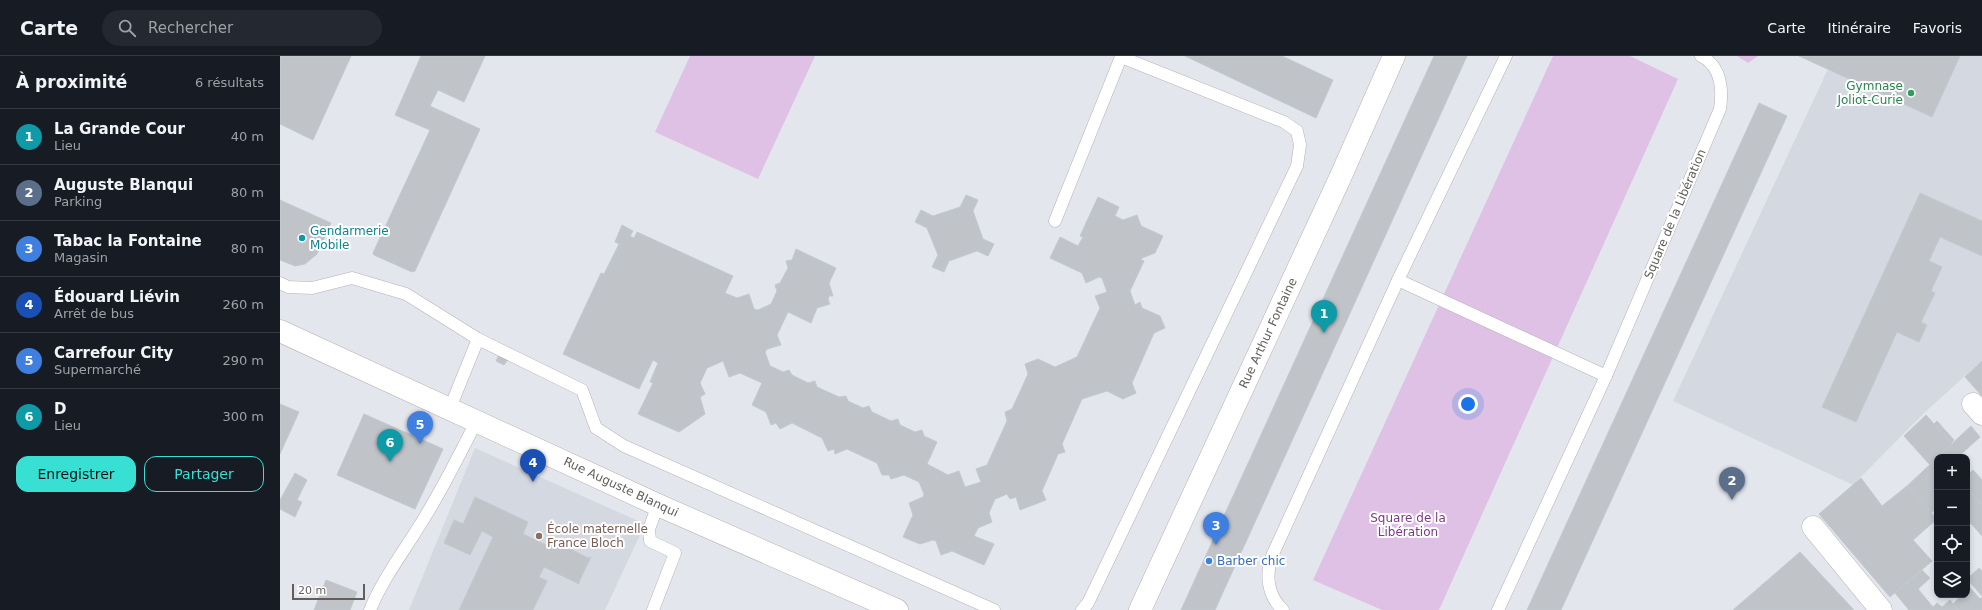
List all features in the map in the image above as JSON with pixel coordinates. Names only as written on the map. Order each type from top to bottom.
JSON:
[{"type":"street","name":"Rue Arthur Fontaine","points":[[1140,610],[1340,178],[1394,56]]},
{"type":"street","name":"Rue Auguste Blanqui","points":[[280,331],[477,420],[658,505],[891,609]]},
{"type":"street","points":[[1813,527],[1881,610]]},
{"type":"lane","points":[[1055,221],[1120,56],[1284,122],[1297,131],[1300,145],[1298,166],[1092,596],[1082,610]]},
{"type":"lane","points":[[1283,610],[1271,592],[1268,583],[1269,565],[1398,280],[1506,56]]},
{"type":"lane","name":"Square de la Libération","points":[[1498,610],[1606,376],[1720,109],[1721,89],[1719,77],[1714,66],[1701,56]]},
{"type":"lane","points":[[280,283],[288,287],[312,288],[352,278],[406,294],[478,339],[582,390],[596,428],[624,446],[994,610]]},
{"type":"lane","points":[[1398,280],[1606,376]]},
{"type":"lane","points":[[450,408],[478,339]]},
{"type":"lane","points":[[370,610],[394,564],[427,513],[477,420]]},
{"type":"lane","points":[[653,610],[674,553],[650,542],[649,529],[658,505]]},
{"type":"shaded area","points":[[1960,56],[1982,56],[1982,361],[1925,412],[1853,485],[1673,401],[1828,69]]},
{"type":"shaded area","name":"École maternelle France Bloch","points":[[475,448],[645,524],[605,610],[409,610]]},
{"type":"green space","points":[[690,56],[815,56],[758,179],[655,132]]},
{"type":"green space","name":"Square de la Libération","points":[[1553,56],[1630,56],[1678,79],[1439,610],[1382,610],[1313,580]]},
{"type":"green space","points":[[1737,56],[1758,56],[1748,63]]},
{"type":"building","points":[[280,56],[351,56],[313,140],[280,124]]},
{"type":"building","points":[[421,56],[485,56],[464,102],[438,90],[430,106],[480,129],[415,271],[412,272],[374,255],[373,253],[430,130],[395,115]]},
{"type":"building","points":[[1185,56],[1282,56],[1333,80],[1316,118]]},
{"type":"building","points":[[1434,56],[1467,56],[1215,610],[1181,610]]},
{"type":"building","name":"Gymnase Joliot-Curie","points":[[1799,56],[1960,56],[1932,117]]},
{"type":"building","points":[[1759,103],[1787,116],[1561,610],[1527,610]]},
{"type":"building","points":[[1920,193],[1982,221],[1982,256],[1940,237],[1929,261],[1942,267],[1931,291],[1935,293],[1921,322],[1927,325],[1919,342],[1897,332],[1856,422],[1822,407]]},
{"type":"building","points":[[966,195],[978,200],[973,211],[983,239],[994,244],[988,256],[977,251],[949,261],[944,272],[932,267],[938,255],[927,228],[915,222],[921,210],[933,216],[960,207]]},
{"type":"building","points":[[1098,197],[1119,207],[1115,216],[1123,220],[1137,215],[1141,226],[1163,236],[1155,253],[1142,258],[1141,260],[1144,261],[1130,291],[1135,305],[1140,302],[1142,308],[1160,316],[1165,328],[1154,333],[1132,383],[1136,393],[1123,399],[1107,391],[1082,399],[1062,444],[1065,452],[1058,454],[1042,491],[1046,500],[1020,510],[1016,497],[1010,499],[1007,494],[995,499],[989,513],[992,522],[978,528],[974,536],[994,544],[984,565],[952,551],[941,555],[936,541],[933,540],[920,544],[903,537],[913,515],[909,503],[923,497],[924,494],[919,482],[904,475],[891,479],[889,475],[882,475],[877,463],[847,449],[835,454],[834,449],[828,451],[822,438],[792,423],[780,429],[776,423],[771,425],[766,412],[752,405],[762,383],[740,373],[729,377],[723,361],[707,368],[700,383],[705,394],[700,397],[705,414],[679,432],[638,414],[653,383],[650,382],[658,363],[653,360],[639,389],[563,354],[601,273],[604,274],[619,244],[615,242],[622,225],[633,231],[630,236],[634,238],[637,232],[733,276],[725,293],[737,298],[749,294],[754,309],[758,310],[771,304],[777,291],[775,285],[780,283],[788,268],[786,261],[792,260],[796,249],[836,268],[829,283],[833,296],[829,296],[828,300],[830,304],[817,308],[811,323],[788,312],[777,335],[781,345],[767,349],[765,352],[770,366],[783,372],[789,370],[792,375],[808,383],[815,381],[817,387],[839,397],[846,396],[848,401],[863,408],[869,406],[872,412],[891,421],[898,419],[900,425],[915,432],[922,430],[924,436],[937,442],[927,464],[948,475],[959,471],[965,487],[981,482],[976,469],[987,465],[1007,421],[1005,412],[1012,409],[1028,374],[1025,364],[1038,359],[1055,367],[1077,357],[1100,308],[1095,296],[1107,292],[1102,278],[1099,277],[1086,283],[1082,273],[1050,258],[1060,237],[1078,246],[1083,237],[1080,236]]},
{"type":"building","name":"Gendarmerie Mobile","points":[[280,200],[331,223],[317,254],[305,264],[295,266],[280,260]]},
{"type":"building","points":[[499,355],[508,359],[504,365],[496,361]]},
{"type":"building","points":[[1982,361],[1982,396],[1965,377]]},
{"type":"building","points":[[280,404],[299,412],[280,454]]},
{"type":"building","points":[[364,414],[443,449],[415,509],[337,475]]},
{"type":"building","points":[[1926,415],[1952,444],[1942,454],[1934,454],[1934,461],[1930,465],[1904,436]]},
{"type":"building","points":[[1937,421],[1954,440],[1951,443],[1934,424]]},
{"type":"building","points":[[1971,426],[1980,437],[1961,454],[1948,454],[1945,450]]},
{"type":"building","points":[[1945,450],[1948,454],[1941,454]]},
{"type":"building","points":[[1934,461],[1934,510],[1931,513],[1907,486]]},
{"type":"building","points":[[1973,470],[1976,473],[1970,478],[1970,473]]},
{"type":"building","points":[[295,473],[307,480],[297,500],[302,502],[295,517],[280,509],[280,500]]},
{"type":"building","points":[[1976,473],[1982,480],[1982,505],[1970,491],[1970,478]]},
{"type":"building","points":[[1861,478],[1882,506],[1907,486],[1934,516],[1934,522],[1913,540],[1932,561],[1890,597],[1819,514]]},
{"type":"building","points":[[1970,491],[1982,505],[1982,536],[1970,522]]},
{"type":"building","points":[[475,497],[528,522],[523,534],[546,545],[549,538],[588,558],[591,557],[579,584],[544,567],[539,577],[547,581],[533,610],[459,610],[493,537],[482,531],[470,555],[444,543],[454,520],[463,524]]},
{"type":"building","points":[[1800,552],[1854,610],[1733,610]]},
{"type":"building","points":[[1979,568],[1982,571],[1982,596],[1970,582],[1970,576]]},
{"type":"building","points":[[1922,570],[1930,578],[1918,589],[1933,607],[1937,603],[1942,607],[1950,600],[1958,610],[1909,610],[1895,593]]},
{"type":"building","points":[[326,580],[357,592],[350,610],[314,610]]},
{"type":"building","points":[[1970,587],[1980,599],[1982,597],[1982,610],[1958,610],[1953,604],[1959,598],[1970,598]]},
{"type":"place","name":"Gymnase Joliot-Curie","points":[[1911,93]]},
{"type":"place","name":"Gendarmerie Mobile","points":[[302,238]]},
{"type":"place","name":"La Grande Cour","points":[[1324,333]]},
{"type":"place","name":"Carrefour City","points":[[420,444]]},
{"type":"place","name":"D","points":[[390,462]]},
{"type":"place","name":"Édouard Liévin","points":[[533,482]]},
{"type":"place","name":"Auguste Blanqui","points":[[1732,500]]},
{"type":"place","name":"École maternelle France Bloch","points":[[539,536]]},
{"type":"place","name":"Tabac la Fontaine","points":[[1216,545]]},
{"type":"place","name":"Barber chic","points":[[1209,561]]}]
